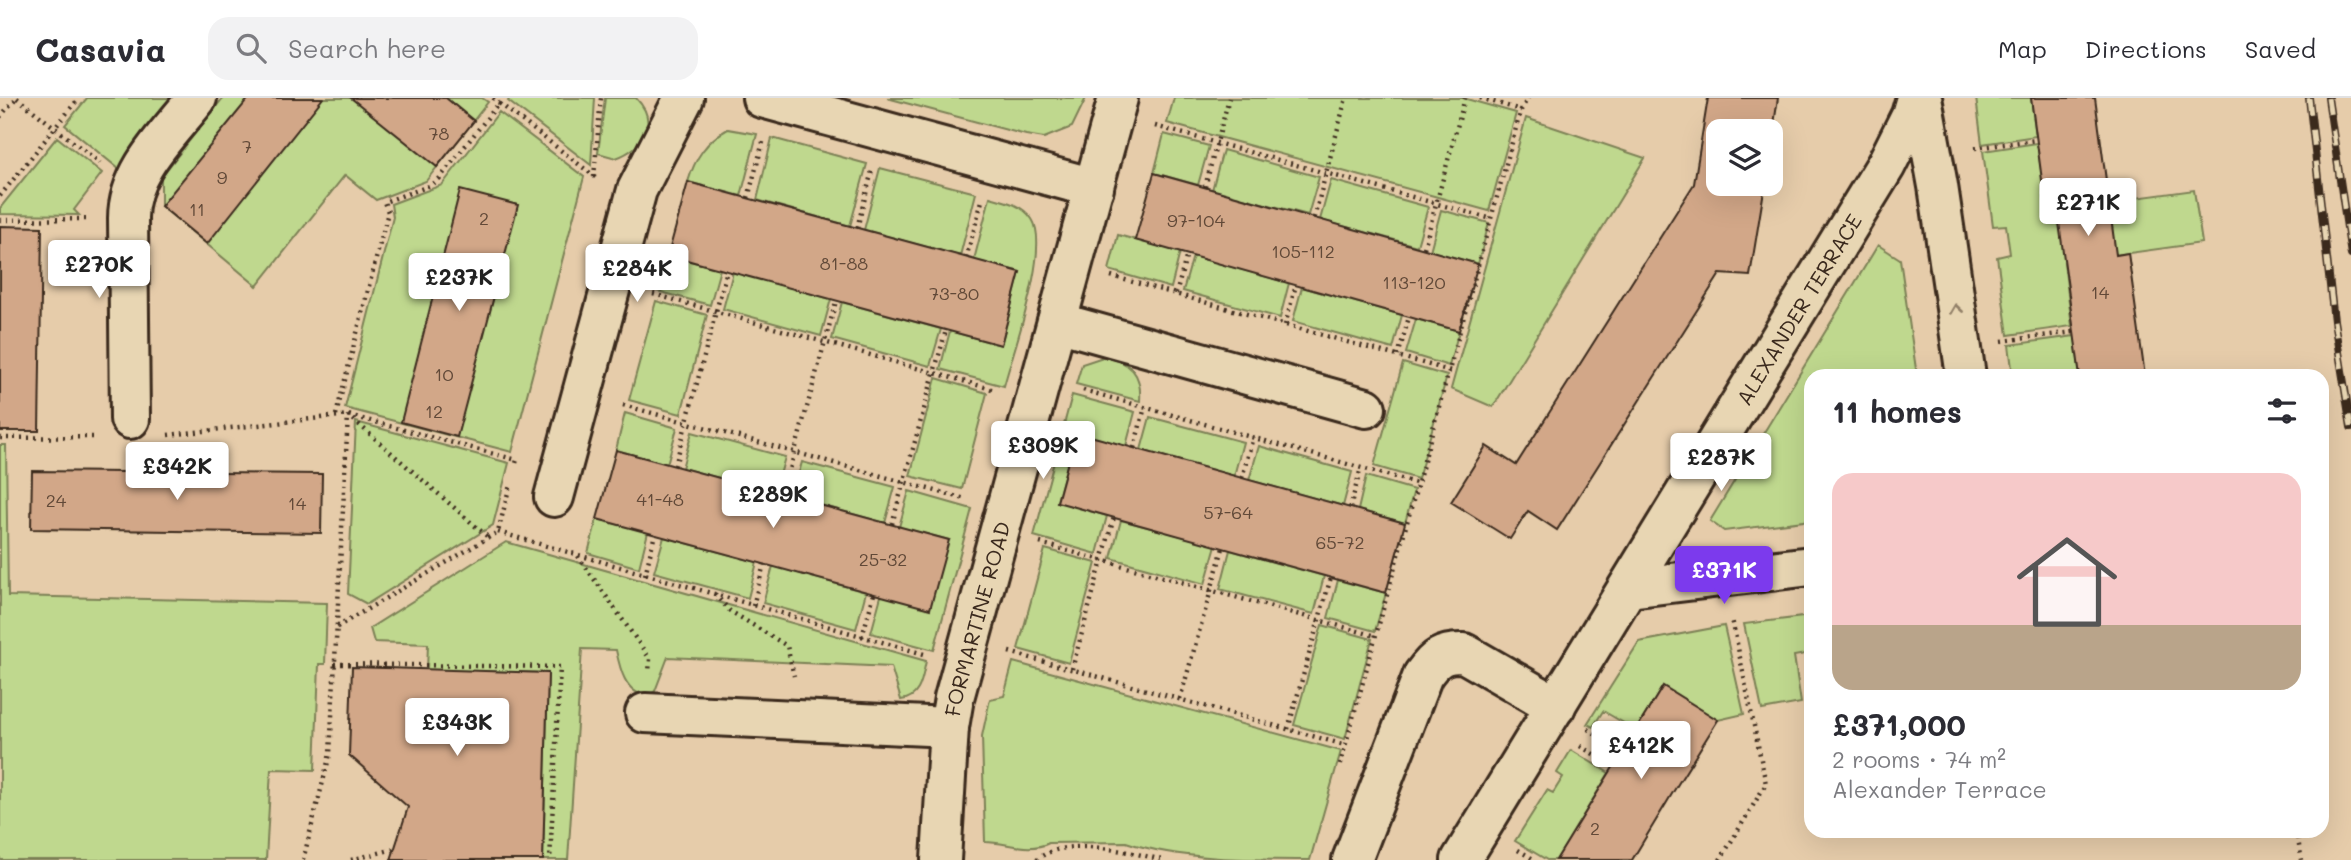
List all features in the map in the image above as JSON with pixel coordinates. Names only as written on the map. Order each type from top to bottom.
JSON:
[{"type":"street","points":[[116,428],[130,202],[146,163],[197,98]]},
{"type":"street","points":[[554,497],[637,190],[684,98]]},
{"type":"street","name":"FORMARTINE ROAD","points":[[941,860],[949,727],[962,665],[1118,98]]},
{"type":"street","name":"ALEXANDER TERRACE","points":[[1461,860],[1886,165],[1911,115],[1916,98]]},
{"type":"street","points":[[1922,98],[1938,186],[1963,361]]},
{"type":"street","points":[[768,100],[1094,188]]},
{"type":"street","points":[[1057,322],[1366,408]]},
{"type":"street","points":[[1629,588],[1804,567]]},
{"type":"street","points":[[1352,860],[1423,675],[1433,661],[1447,653],[1464,653],[1556,706]]},
{"type":"street","points":[[645,713],[949,727]]},
{"type":"path","points":[[0,117],[17,98],[55,128],[130,202]]},
{"type":"path","points":[[0,197],[79,98]]},
{"type":"path","points":[[493,98],[500,100],[594,178],[637,190]]},
{"type":"path","points":[[594,178],[601,98]]},
{"type":"path","points":[[1205,187],[1229,98]]},
{"type":"path","points":[[1314,218],[1346,98]]},
{"type":"path","points":[[1424,248],[1465,98]]},
{"type":"path","points":[[1480,98],[1521,110]]},
{"type":"path","points":[[1339,770],[1521,110],[1528,98]]},
{"type":"path","points":[[336,415],[388,212],[384,202],[432,185],[440,178],[500,100]]},
{"type":"path","points":[[748,198],[768,100]]},
{"type":"path","points":[[1155,126],[1492,219]]},
{"type":"path","points":[[857,228],[883,130]]},
{"type":"path","points":[[1988,146],[2036,140]]},
{"type":"path","points":[[966,258],[993,160]]},
{"type":"path","points":[[0,220],[130,202]]},
{"type":"path","points":[[1176,294],[1187,254]]},
{"type":"path","points":[[1073,265],[1451,371]]},
{"type":"path","points":[[675,466],[727,270]]},
{"type":"path","points":[[612,282],[984,387]]},
{"type":"path","points":[[1285,324],[1296,285]]},
{"type":"path","points":[[783,495],[836,300]]},
{"type":"path","points":[[1398,356],[1409,317]]},
{"type":"path","points":[[892,524],[946,330]]},
{"type":"path","points":[[1963,361],[2074,332]]},
{"type":"path","points":[[1041,379],[1419,484]]},
{"type":"path","points":[[582,394],[958,497]]},
{"type":"path","points":[[1134,448],[1145,407]]},
{"type":"path","points":[[348,415],[489,538]]},
{"type":"path","points":[[303,860],[330,754],[348,415]]},
{"type":"path","points":[[165,435],[201,434],[348,415],[517,460],[510,484]]},
{"type":"path","points":[[0,438],[116,428]]},
{"type":"path","points":[[1242,478],[1253,438]]},
{"type":"path","points":[[1350,508],[1362,468]]},
{"type":"path","points":[[1072,669],[1114,517]]},
{"type":"path","points":[[999,532],[1376,636]]},
{"type":"path","points":[[336,628],[498,533],[962,665]]},
{"type":"path","points":[[645,575],[655,534]]},
{"type":"path","points":[[1180,699],[1223,548]]},
{"type":"path","points":[[578,556],[650,659],[645,713]]},
{"type":"path","points":[[753,606],[764,564]]},
{"type":"path","points":[[1720,860],[1766,784],[1723,576]]},
{"type":"path","points":[[1288,729],[1331,577]]},
{"type":"path","points":[[715,594],[730,611],[787,646],[794,670],[793,719]]},
{"type":"path","points":[[862,637],[874,594]]},
{"type":"path","points":[[1015,654],[1345,745]]},
{"type":"path","points":[[334,664],[561,667],[551,860]]},
{"type":"path","points":[[1590,730],[1580,746],[1607,762],[1616,747]]},
{"type":"path","points":[[1603,739],[1623,751]]},
{"type":"path","points":[[2297,838],[2302,860]]},
{"type":"path","points":[[1038,860],[1058,849],[1102,848],[1162,860]]},
{"type":"path","points":[[351,860],[394,849]]},
{"type":"green space","points":[[87,98],[176,98],[119,169],[65,125]]},
{"type":"green space","points":[[223,98],[482,98],[488,102],[426,181],[376,200],[345,175],[257,286],[161,206],[161,177]]},
{"type":"green space","points":[[510,98],[595,98],[591,165],[508,101]]},
{"type":"green space","points":[[605,98],[636,98],[647,117],[645,134],[641,141],[626,154],[616,158],[598,153]]},
{"type":"green space","points":[[887,98],[1086,98],[1072,127],[1044,138]]},
{"type":"green space","points":[[1174,98],[1463,98],[1516,113],[1489,211],[1167,123]]},
{"type":"green space","points":[[1976,98],[2031,98],[2036,136],[1982,144]]},
{"type":"green space","points":[[499,112],[584,177],[512,452],[345,408],[393,217],[391,204],[442,185]]},
{"type":"green space","points":[[1526,118],[1645,158],[1493,407],[1451,389]]},
{"type":"green space","points":[[728,129],[757,134],[741,196],[688,182],[702,151]]},
{"type":"green space","points":[[1164,134],[1209,146],[1198,185],[1154,173]]},
{"type":"green space","points":[[57,137],[102,173],[74,210],[79,215],[0,214],[0,208]]},
{"type":"green space","points":[[772,138],[867,164],[850,226],[757,200]]},
{"type":"green space","points":[[2037,143],[2047,210],[2194,190],[2202,243],[2064,262],[2072,326],[2008,335],[1997,257],[2010,254],[2006,225],[1993,226],[1983,151]]},
{"type":"green space","points":[[1223,150],[1319,177],[1308,215],[1212,190]]},
{"type":"green space","points":[[880,168],[976,193],[960,256],[864,230]]},
{"type":"green space","points":[[1331,180],[1428,207],[1417,246],[1320,220]]},
{"type":"green space","points":[[990,197],[1024,210],[1032,219],[1037,233],[1034,275],[1004,386],[940,369],[950,331],[1001,345],[1020,272],[974,260]]},
{"type":"green space","points":[[1441,210],[1489,223],[1478,264],[1430,251]]},
{"type":"green space","points":[[1118,235],[1180,252],[1171,288],[1109,270]]},
{"type":"green space","points":[[1878,245],[1900,259],[1916,369],[1804,369],[1804,521],[1724,531],[1710,521]]},
{"type":"green space","points":[[668,255],[720,269],[710,305],[657,291]]},
{"type":"green space","points":[[1193,256],[1289,283],[1280,318],[1183,291]]},
{"type":"green space","points":[[733,272],[831,299],[821,336],[723,309]]},
{"type":"green space","points":[[1302,287],[1402,315],[1393,349],[1293,321]]},
{"type":"green space","points":[[656,301],[707,315],[681,414],[629,400]]},
{"type":"green space","points":[[842,302],[941,329],[930,366],[832,339]]},
{"type":"green space","points":[[1416,319],[1459,331],[1449,366],[1406,353]]},
{"type":"green space","points":[[2075,336],[2079,369],[2012,369],[2009,345]]},
{"type":"green space","points":[[1103,357],[1121,362],[1133,370],[1139,383],[1140,401],[1076,384],[1082,364]]},
{"type":"green space","points":[[1403,363],[1447,376],[1418,479],[1374,466]]},
{"type":"green space","points":[[936,378],[987,393],[962,489],[910,476]]},
{"type":"green space","points":[[1072,395],[1135,412],[1126,446],[1076,433],[1057,501],[1107,516],[1097,554],[1034,536]]},
{"type":"green space","points":[[625,413],[677,428],[667,464],[616,450]]},
{"type":"green space","points":[[1150,417],[1243,442],[1234,476],[1141,450]]},
{"type":"green space","points":[[356,422],[509,463],[493,525],[367,604],[348,594]]},
{"type":"green space","points":[[692,432],[785,457],[775,493],[682,468]]},
{"type":"green space","points":[[0,445],[6,445],[8,596],[327,603],[325,664],[319,664],[315,770],[271,769],[266,860],[0,860]]},
{"type":"green space","points":[[1259,446],[1352,472],[1343,506],[1249,480]]},
{"type":"green space","points":[[802,462],[895,487],[885,523],[792,497]]},
{"type":"green space","points":[[1366,476],[1414,490],[1405,523],[1358,510]]},
{"type":"green space","points":[[909,491],[972,509],[934,650],[871,633],[881,596],[949,540],[899,527]]},
{"type":"green space","points":[[597,519],[648,532],[639,568],[588,553]]},
{"type":"green space","points":[[1121,520],[1216,545],[1205,584],[1111,558]]},
{"type":"green space","points":[[664,537],[757,562],[748,598],[654,572]]},
{"type":"green space","points":[[506,542],[926,661],[922,680],[913,695],[901,700],[891,667],[668,657],[655,691],[647,696],[633,690],[629,685],[616,650],[582,649],[568,860],[543,860],[548,673],[427,670],[428,644],[374,642],[370,628]]},
{"type":"green space","points":[[1045,549],[1096,563],[1069,663],[1018,649]]},
{"type":"green space","points":[[1230,550],[1324,576],[1314,614],[1220,589]]},
{"type":"green space","points":[[773,566],[866,592],[856,629],[763,603]]},
{"type":"green space","points":[[1338,580],[1386,593],[1375,631],[1328,618]]},
{"type":"green space","points":[[1804,617],[1804,654],[1794,656],[1801,703],[1762,710],[1744,624]]},
{"type":"green space","points":[[1322,625],[1372,639],[1345,739],[1294,725]]},
{"type":"green space","points":[[1724,626],[1744,714],[1718,720],[1663,686],[1636,730],[1603,711],[1593,727],[1587,724],[1639,642]]},
{"type":"green space","points":[[1013,662],[1341,751],[1310,860],[1192,856],[1126,842],[1049,843],[1025,847],[985,842],[982,736],[990,699],[1004,696]]},
{"type":"green space","points":[[1571,750],[1609,773],[1556,860],[1547,860],[1515,841],[1547,790],[1553,793],[1563,777],[1557,773]]},
{"type":"building","points":[[249,98],[323,98],[207,244],[161,206]]},
{"type":"building","points":[[351,98],[446,98],[474,121],[437,167]]},
{"type":"building","points":[[1708,98],[1778,98],[1775,119],[1706,119],[1706,196],[1763,196],[1750,276],[1720,274],[1557,530],[1528,511],[1510,539],[1451,502],[1486,446],[1516,465],[1694,184]]},
{"type":"building","points":[[2031,98],[2095,98],[2116,255],[2128,253],[2144,369],[2079,369],[2057,208],[2046,210]]},
{"type":"building","points":[[1154,173],[1478,264],[1459,331],[1135,240]]},
{"type":"building","points":[[688,182],[1020,272],[1001,345],[668,255]]},
{"type":"building","points":[[460,190],[518,205],[457,437],[401,422]]},
{"type":"building","points":[[0,226],[42,227],[39,431],[0,431]]},
{"type":"building","points":[[1076,432],[1405,523],[1386,593],[1057,502]]},
{"type":"building","points":[[616,450],[949,540],[930,609],[597,519]]},
{"type":"building","points":[[32,471],[322,474],[321,533],[31,529]]},
{"type":"building","points":[[352,667],[548,673],[543,860],[391,860],[408,807],[349,755]]},
{"type":"building","points":[[1663,686],[1718,720],[1632,860],[1556,860]]},
{"type":"railway","points":[[2309,98],[2334,321],[2351,427]]},
{"type":"railway","points":[[2328,98],[2351,255]]}]
